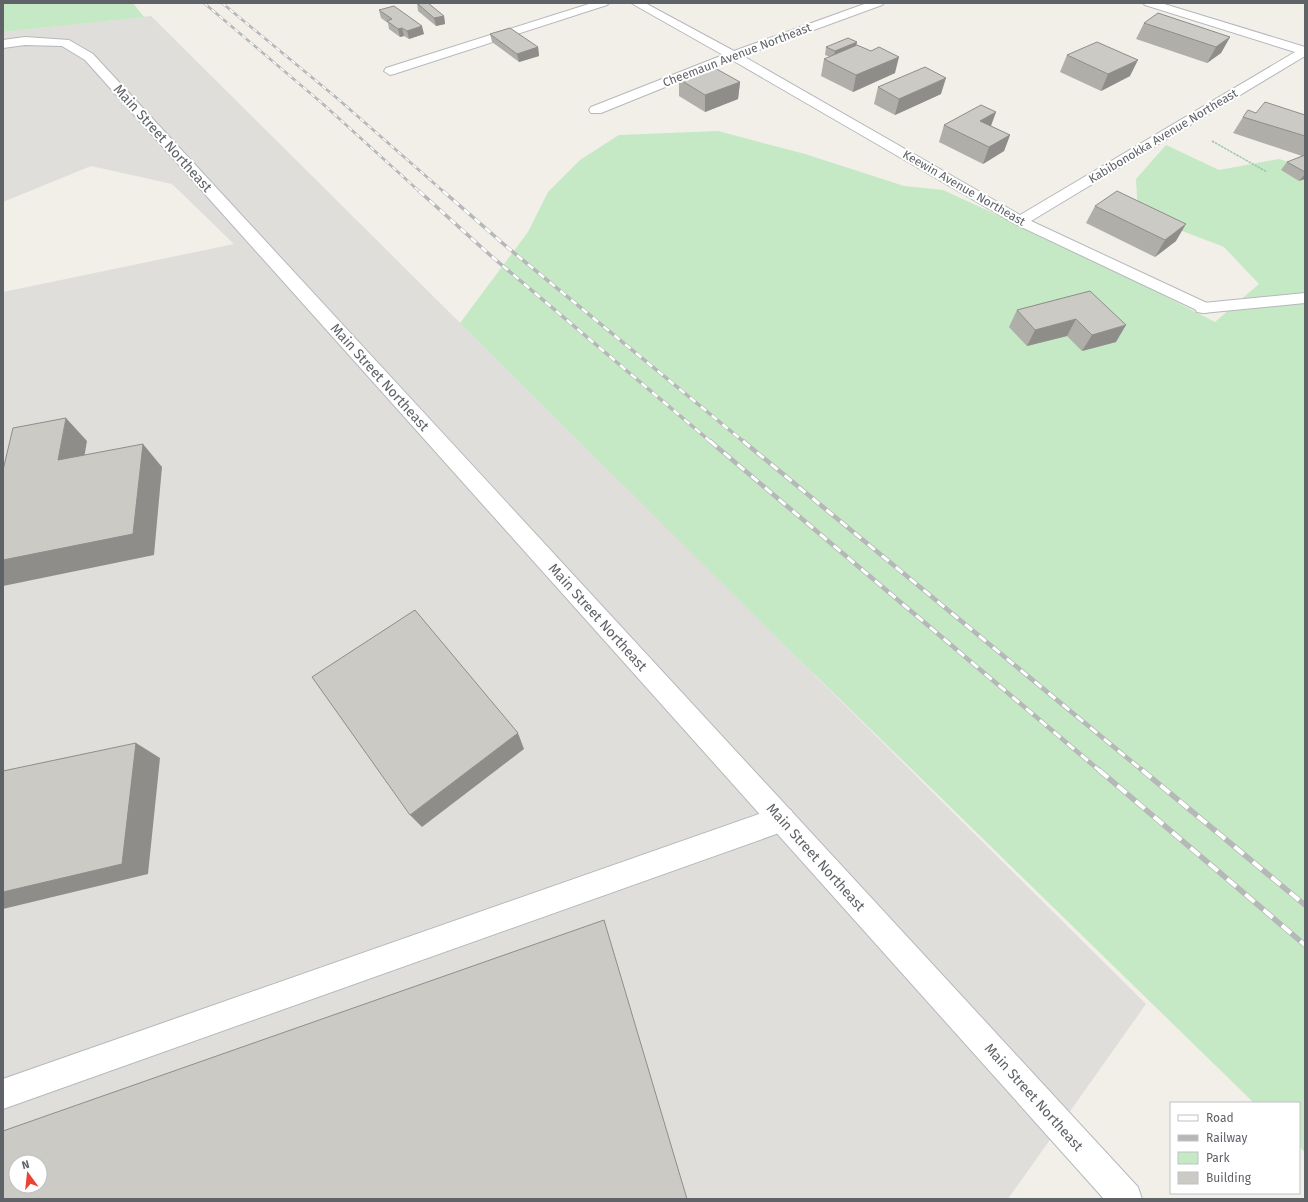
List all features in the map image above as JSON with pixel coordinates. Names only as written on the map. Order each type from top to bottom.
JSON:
[{"type":"street","points":[[390,71],[603,3]]},
{"type":"street","name":"Keewin Avenue Northeast","points":[[637,3],[733,55],[1020,221],[1203,308],[1305,298]]},
{"type":"street","name":"Cheemaun Avenue Northeast","points":[[596,110],[733,55],[878,3]]},
{"type":"street","points":[[1149,3],[1305,51]]},
{"type":"street","name":"Main Street Northeast","points":[[3,44],[25,41],[65,43],[89,57],[1126,1199]]},
{"type":"street","name":"Kabibonokka Avenue Northeast","points":[[1020,221],[1305,51]]},
{"type":"street","points":[[3,1094],[782,819]]},
{"type":"path","points":[[1179,126],[1221,146],[1267,172]]},
{"type":"shaded area","points":[[151,16],[1146,1004],[1008,1199],[3,1199],[3,292],[234,244],[172,184],[91,166],[3,202],[3,32]]},
{"type":"green space","points":[[3,3],[133,3],[144,17],[3,32]]},
{"type":"green space","points":[[718,131],[805,154],[904,186],[943,190],[1087,256],[1215,322],[1259,284],[1224,247],[1138,214],[1136,179],[1166,145],[1219,170],[1279,159],[1305,167],[1305,1152],[1300,1148],[1300,1102],[1253,1102],[773,634],[460,323],[528,232],[548,192],[580,160],[619,135]]},
{"type":"building","points":[[417,3],[428,3],[444,16],[434,18]]},
{"type":"building","points":[[394,6],[422,26],[407,31],[402,28],[398,29],[387,21],[392,19],[379,10]]},
{"type":"building","points":[[1158,13],[1230,37],[1216,47],[1144,23]]},
{"type":"building","points":[[510,28],[538,47],[517,54],[490,34]]},
{"type":"building","points":[[848,38],[857,42],[835,51],[826,47]]},
{"type":"building","points":[[1097,42],[1138,60],[1108,74],[1067,55]]},
{"type":"building","points":[[857,45],[871,51],[879,47],[899,57],[856,75],[824,59]]},
{"type":"building","points":[[713,67],[740,82],[705,95],[679,79]]},
{"type":"building","points":[[925,67],[946,78],[899,99],[878,87]]},
{"type":"building","points":[[1265,102],[1305,115],[1305,136],[1243,117],[1248,110],[1256,113]]},
{"type":"building","points":[[981,105],[996,112],[980,121],[1010,135],[989,147],[944,125]]},
{"type":"building","points":[[1305,155],[1305,172],[1287,162]]},
{"type":"building","points":[[1117,191],[1186,224],[1165,240],[1095,206]]},
{"type":"building","points":[[1090,291],[1126,325],[1092,335],[1076,319],[1035,330],[1017,310]]},
{"type":"building","points":[[66,418],[58,460],[143,444],[133,534],[3,560],[3,470],[13,428]]},
{"type":"building","points":[[415,610],[518,733],[410,815],[312,677]]},
{"type":"building","points":[[136,743],[122,864],[3,892],[3,771]]},
{"type":"building","points":[[604,920],[687,1199],[3,1199],[3,1131]]},
{"type":"railway","points":[[204,3],[323,104],[420,192]]},
{"type":"railway","points":[[222,3],[338,99],[444,192]]},
{"type":"railway","points":[[419,191],[490,255],[711,442]]},
{"type":"railway","points":[[443,191],[507,247],[744,442]]},
{"type":"railway","points":[[710,441],[1100,771]]},
{"type":"railway","points":[[743,441],[1143,771]]},
{"type":"railway","points":[[1099,770],[1305,945]]},
{"type":"railway","points":[[1142,770],[1305,905]]}]
